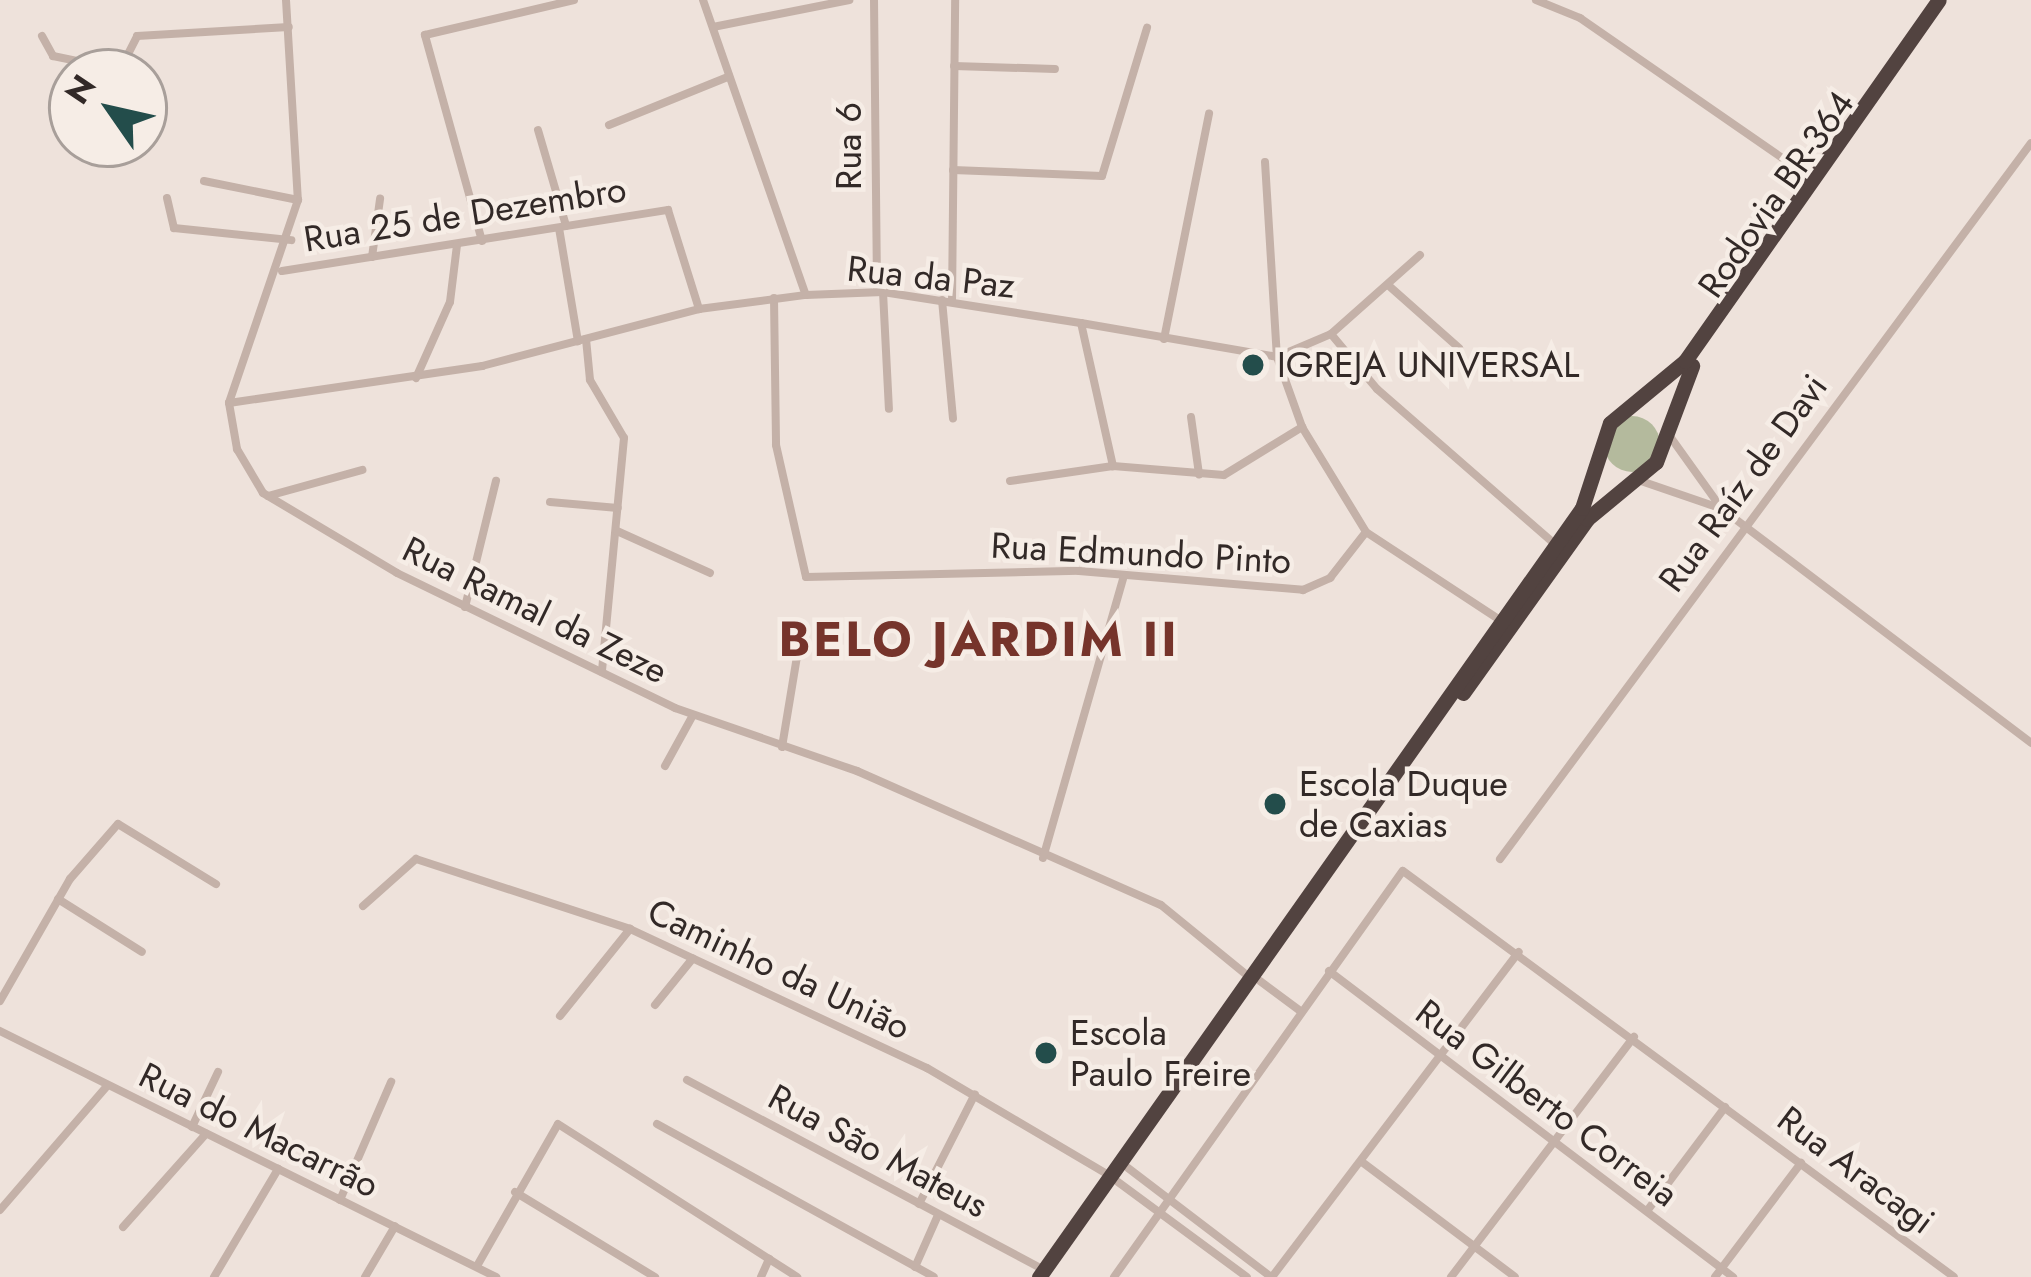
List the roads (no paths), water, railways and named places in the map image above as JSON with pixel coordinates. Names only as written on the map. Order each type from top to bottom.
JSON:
[{"type":"highway","points":[[1256,980],[1556,545],[1600,458],[1610,423],[1677,372],[1939,0]]},
{"type":"highway","name":"Rodovia BR-364","points":[[1665,429],[1696,359],[1948,0]]},
{"type":"highway","points":[[1044,1275],[1587,519],[1661,454],[1665,429],[1634,406]]},
{"type":"highway","points":[[1600,458],[1634,479]]},
{"type":"street","points":[[229,403],[291,240],[298,200],[286,0]]},
{"type":"street","points":[[482,241],[425,34],[574,0]]},
{"type":"street","points":[[703,0],[806,295]]},
{"type":"street","points":[[713,27],[849,0]]},
{"type":"street","name":"Rua 6","points":[[874,0],[880,292],[889,409]]},
{"type":"street","points":[[953,418],[947,301],[955,0]]},
{"type":"street","points":[[1536,0],[1580,18],[1814,180]]},
{"type":"street","points":[[42,35],[53,56],[81,66],[124,62],[137,36],[289,27]]},
{"type":"street","points":[[953,170],[1102,176],[1147,28]]},
{"type":"street","points":[[954,66],[1055,69]]},
{"type":"street","points":[[609,125],[728,77]]},
{"type":"street","points":[[1164,339],[1209,113]]},
{"type":"street","points":[[538,130],[562,227],[590,380],[624,438],[602,672]]},
{"type":"street","name":"Rua Raíz de Davi","points":[[1500,859],[2031,143]]},
{"type":"street","points":[[1265,163],[1276,357],[1302,427],[1366,532],[1500,620]]},
{"type":"street","points":[[204,182],[298,200]]},
{"type":"street","points":[[167,197],[174,228],[291,240]]},
{"type":"street","points":[[372,257],[380,200]]},
{"type":"street","name":"Rua 25 de Dezembro","points":[[280,271],[671,212],[700,309]]},
{"type":"street","points":[[416,378],[450,302],[457,244]]},
{"type":"street","points":[[1276,357],[1331,334],[1420,256]]},
{"type":"street","points":[[1388,284],[1459,348]]},
{"type":"street","name":"Rua da Paz","points":[[229,403],[416,378],[700,309],[806,295],[880,292],[1276,357]]},
{"type":"street","name":"Rua Edmundo Pinto","points":[[774,298],[776,446],[796,562],[815,578],[1123,579],[1312,588],[1366,532]]},
{"type":"street","points":[[1081,323],[1113,466]]},
{"type":"street","points":[[1331,334],[1377,389],[1556,545]]},
{"type":"street","name":"Rua Ramal da Zeze","points":[[229,403],[237,449],[267,496],[465,607],[693,715],[782,747],[1172,910],[1299,1010]]},
{"type":"street","points":[[1191,417],[1199,474]]},
{"type":"street","points":[[1010,481],[1113,466],[1231,473],[1302,427]]},
{"type":"street","points":[[1665,429],[1722,509]]},
{"type":"street","points":[[267,496],[362,470]]},
{"type":"street","points":[[1634,479],[1722,509],[2031,743]]},
{"type":"street","points":[[465,607],[496,481]]},
{"type":"street","points":[[550,502],[618,508]]},
{"type":"street","points":[[617,531],[710,572]]},
{"type":"street","points":[[1043,857],[1123,579]]},
{"type":"street","points":[[782,747],[797,656]]},
{"type":"street","points":[[665,766],[693,715]]},
{"type":"street","points":[[0,1001],[58,899],[121,822],[216,884]]},
{"type":"street","name":"Caminho da União","points":[[362,906],[405,863],[630,929],[976,1094],[1119,1175]]},
{"type":"street","name":"Rua Aracagi","points":[[1329,971],[1402,871],[1520,952],[1954,1277]]},
{"type":"street","points":[[58,899],[142,952]]},
{"type":"street","points":[[560,1016],[630,929]]},
{"type":"street","points":[[1119,1175],[1168,1198],[1272,1277],[1520,952]]},
{"type":"street","points":[[655,1006],[693,958]]},
{"type":"street","points":[[1114,1277],[1329,971]]},
{"type":"street","name":"Rua Gilberto Correia","points":[[1329,971],[1733,1277]]},
{"type":"street","name":"Rua do Macarrão","points":[[0,1031],[496,1277]]},
{"type":"street","points":[[1451,1277],[1634,1037]]},
{"type":"street","points":[[192,1127],[218,1072]]},
{"type":"street","name":"Rua São Mateus","points":[[686,1080],[1044,1275]]},
{"type":"street","points":[[340,1200],[391,1082]]},
{"type":"street","points":[[0,1210],[107,1086]]},
{"type":"street","points":[[919,1204],[976,1094]]},
{"type":"street","points":[[1647,1210],[1725,1107]]},
{"type":"street","points":[[657,1124],[934,1277]]},
{"type":"street","points":[[477,1266],[548,1132],[573,1129],[796,1277]]},
{"type":"street","points":[[123,1227],[206,1134]]},
{"type":"street","points":[[1362,1162],[1515,1277]]},
{"type":"street","points":[[1714,1277],[1801,1163]]},
{"type":"street","points":[[214,1277],[278,1169]]},
{"type":"street","points":[[1119,1175],[1159,1212],[1247,1277]]},
{"type":"street","points":[[515,1192],[655,1277]]},
{"type":"street","points":[[915,1267],[938,1215]]},
{"type":"street","points":[[364,1277],[395,1226]]},
{"type":"street","points":[[761,1277],[770,1259]]},
{"type":"place","name":"IGREJA UNIVERSAL","points":[[1253,365]]},
{"type":"place","name":"Escola Duque de Caxias","points":[[1275,804]]},
{"type":"place","name":"Escola Paulo Freire","points":[[1046,1053]]},
{"type":"district","name":"BELO JARDIM II","points":[[979,640]]}]
